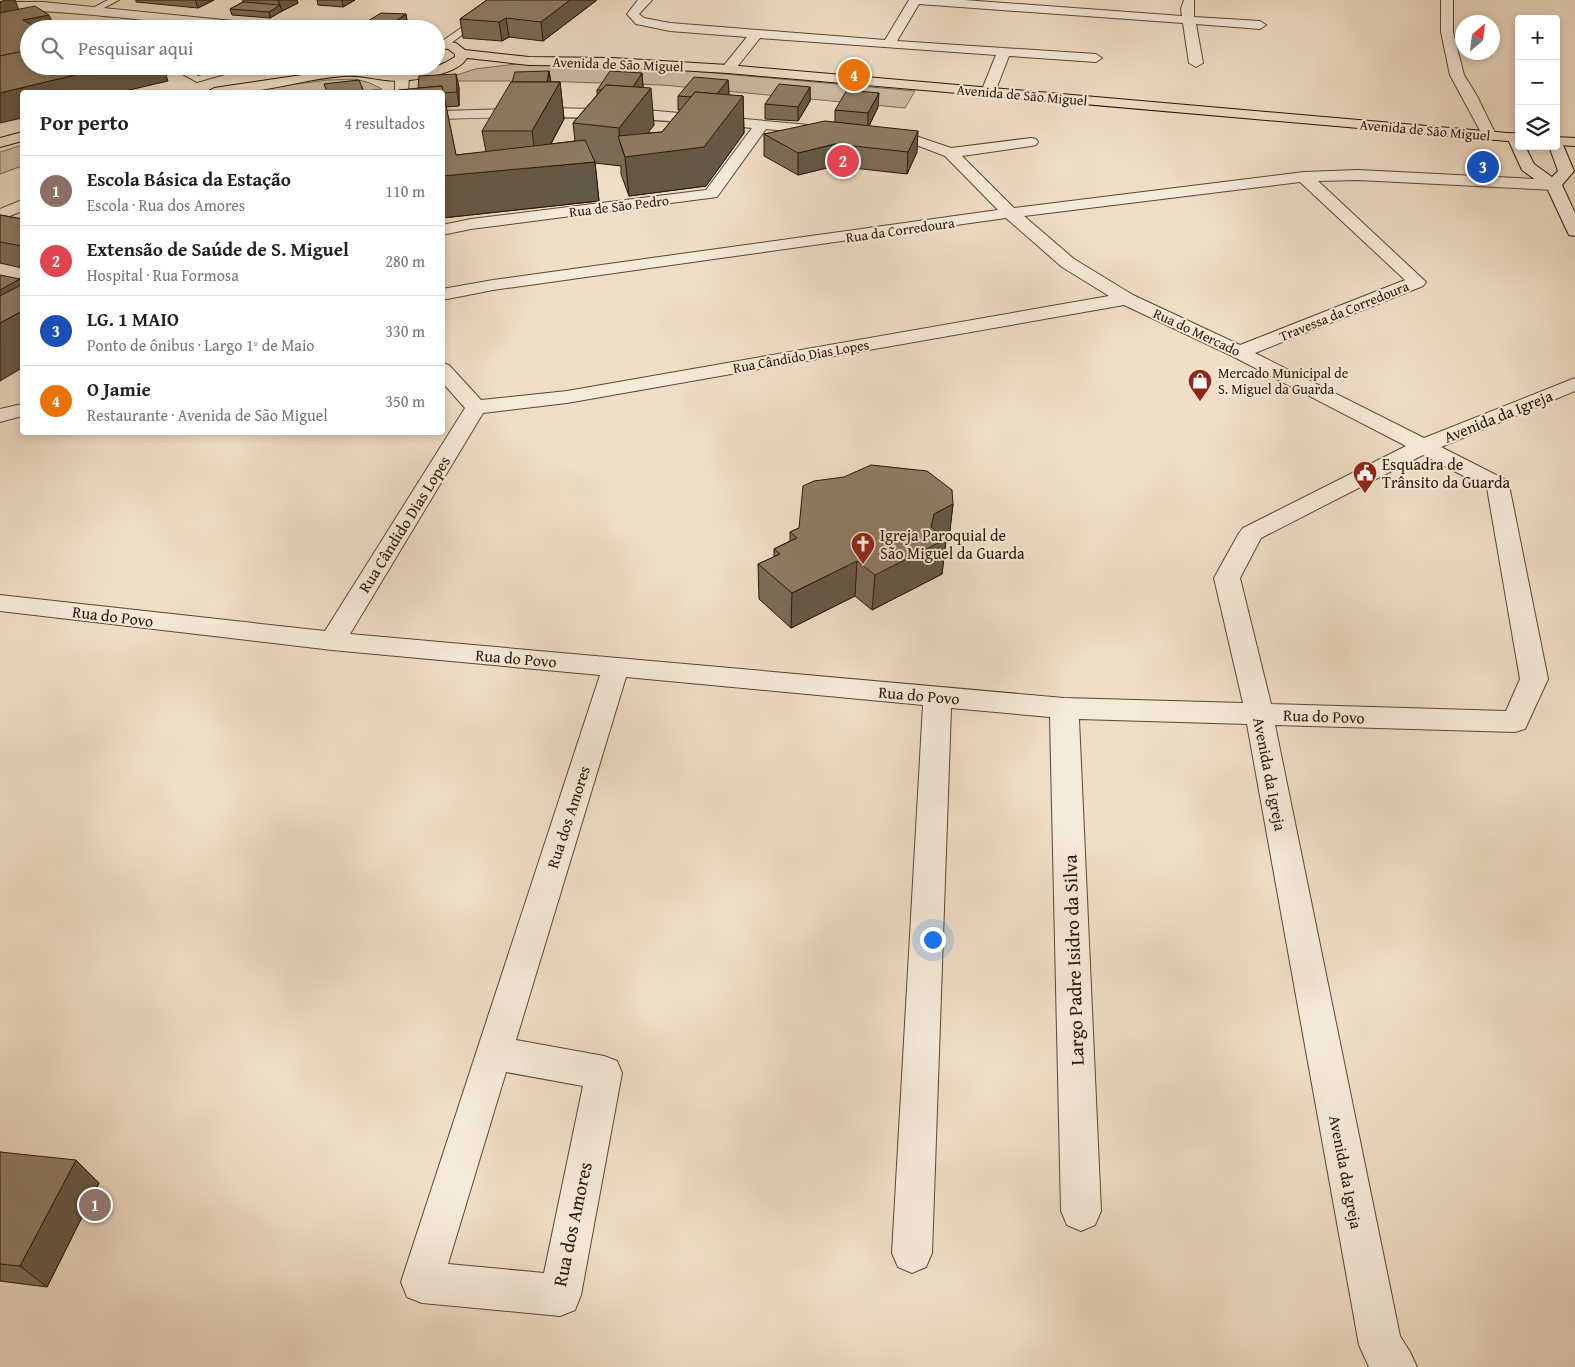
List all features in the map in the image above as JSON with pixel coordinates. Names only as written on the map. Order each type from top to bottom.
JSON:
[{"type":"main road","points":[[445,44],[452,46],[461,53],[461,58],[446,68]]},
{"type":"main road","name":"Avenida de São Miguel","points":[[461,53],[529,61]]},
{"type":"main road","name":"Avenida de São Miguel","points":[[446,68],[529,61],[612,62],[728,69],[1515,137]]},
{"type":"main road","points":[[214,90],[288,75]]},
{"type":"main road","points":[[196,86],[214,90],[320,75]]},
{"type":"main road","name":"Avenida de São Miguel","points":[[380,75],[410,75]]},
{"type":"main road","points":[[0,143],[20,137]]},
{"type":"main road","points":[[1560,141],[1575,142]]},
{"type":"street","points":[[646,0],[638,5],[633,14],[640,21],[670,27],[1096,58]]},
{"type":"street","points":[[889,44],[915,0],[1260,24]]},
{"type":"street","points":[[1190,0],[1188,9],[1196,63]]},
{"type":"street","points":[[1447,0],[1447,32],[1457,75],[1470,96],[1489,135]]},
{"type":"street","points":[[24,1],[43,6]]},
{"type":"street","points":[[0,6],[43,6],[171,20]]},
{"type":"street","points":[[728,69],[756,34]]},
{"type":"street","points":[[988,92],[1004,52]]},
{"type":"street","points":[[402,76],[404,82],[402,90]]},
{"type":"street","points":[[445,115],[519,111],[586,112],[648,115],[845,133]]},
{"type":"street","name":"Rua de São Pedro","points":[[445,229],[471,224],[711,194],[762,125]]},
{"type":"street","points":[[864,134],[913,139],[950,154],[1031,142]]},
{"type":"street","points":[[1521,150],[1527,167],[1554,185],[1575,231]]},
{"type":"street","points":[[1554,185],[1566,171],[1558,150]]},
{"type":"street","name":"Rua do Mercado","points":[[950,154],[1010,213],[1068,263],[1126,299],[1239,352],[1424,446]]},
{"type":"street","name":"Rua da Corredoura","points":[[445,294],[493,285],[958,222],[1010,213],[1304,177],[1358,175],[1554,185]]},
{"type":"street","name":"Travessa da Corredoura","points":[[1239,352],[1417,282],[1304,177]]},
{"type":"street","points":[[0,215],[20,206]]},
{"type":"street","name":"Rua Cândido Dias Lopes","points":[[332,641],[476,407],[567,397],[1126,299]]},
{"type":"street","points":[[445,372],[476,407]]},
{"type":"street","name":"Avenida da Igreja","points":[[1395,1367],[1380,1345],[1259,714],[1227,578],[1251,533],[1424,446],[1575,384]]},
{"type":"street","name":"Rua do Povo","points":[[0,603],[332,641],[1064,708],[1515,722],[1534,679],[1498,486],[1424,446]]},
{"type":"street","name":"Rua dos Amores","points":[[494,1053],[604,1072],[560,1294],[422,1282],[494,1053],[616,667]]},
{"type":"street","points":[[912,1253],[937,697]]},
{"type":"street","name":"Largo Padre Isidro da Silva","points":[[1064,708],[1081,1211]]},
{"type":"lane","points":[[91,11],[116,0]]},
{"type":"lane","points":[[445,40],[506,0]]},
{"type":"lane","points":[[184,75],[196,86],[224,75]]},
{"type":"shaded area","points":[[516,64],[613,64],[915,91],[905,108],[662,85],[540,81],[439,81],[475,69]]},
{"type":"shaded area","points":[[355,79],[382,89],[253,90],[327,80]]},
{"type":"shaded area","points":[[20,146],[20,167],[0,174],[0,152]]},
{"type":"building","points":[[487,0],[570,0],[541,22],[506,18],[499,22],[460,19]]},
{"type":"building","points":[[243,2],[280,5],[269,12],[230,9]]},
{"type":"building","points":[[35,6],[49,15],[20,20],[20,52],[0,56],[0,13]]},
{"type":"building","points":[[381,13],[406,14],[397,20],[370,20]]},
{"type":"building","points":[[20,52],[20,75],[75,75],[0,93],[0,56]]},
{"type":"building","points":[[549,71],[547,82],[512,82],[515,72]]},
{"type":"building","points":[[610,71],[642,73],[633,87],[606,85],[601,90],[597,90]]},
{"type":"building","points":[[456,74],[457,92],[445,93],[442,86],[418,88],[419,76]]},
{"type":"building","points":[[694,77],[728,80],[717,94],[695,92],[691,97],[678,96]]},
{"type":"building","points":[[359,80],[363,90],[326,90],[324,84]]},
{"type":"building","points":[[511,82],[560,82],[532,131],[482,131]]},
{"type":"building","points":[[779,84],[810,87],[798,107],[765,104]]},
{"type":"building","points":[[606,85],[651,88],[619,128],[573,123]]},
{"type":"building","points":[[442,86],[443,90],[398,90]]},
{"type":"building","points":[[847,90],[879,93],[868,113],[835,110]]},
{"type":"building","points":[[695,92],[743,96],[704,147],[625,157],[618,136],[662,132]]},
{"type":"building","points":[[445,101],[456,155],[585,140],[595,162],[445,176]]},
{"type":"building","points":[[825,121],[918,131],[908,152],[835,144],[798,153],[764,134]]},
{"type":"building","points":[[0,215],[20,219],[20,246],[0,242]]},
{"type":"building","points":[[0,275],[20,279],[0,290]]},
{"type":"building","points":[[20,286],[20,312],[0,323],[0,296]]},
{"type":"building","points":[[871,465],[927,471],[952,490],[953,504],[934,514],[931,527],[946,539],[875,575],[857,561],[792,593],[758,564],[780,554],[774,549],[797,538],[790,532],[799,528],[803,486],[814,481],[844,477]]},
{"type":"building","points":[[0,1152],[76,1160],[20,1266],[0,1264]]},
{"type":"place","name":"O Jamie","points":[[854,75]]},
{"type":"place","name":"Extensão de Saúde de S. Miguel","points":[[843,161]]},
{"type":"place","name":"LG. 1 MAIO","points":[[1483,167]]},
{"type":"place","name":"Mercado Municipal de S. Miguel da Guarda","points":[[1200,402]]},
{"type":"place","name":"Esquadra de Trânsito da Guarda","points":[[1365,494]]},
{"type":"place","name":"Igreja Paroquial de São Miguel da Guarda","points":[[863,565]]},
{"type":"place","name":"Escola Básica da Estação","points":[[95,1205]]}]
